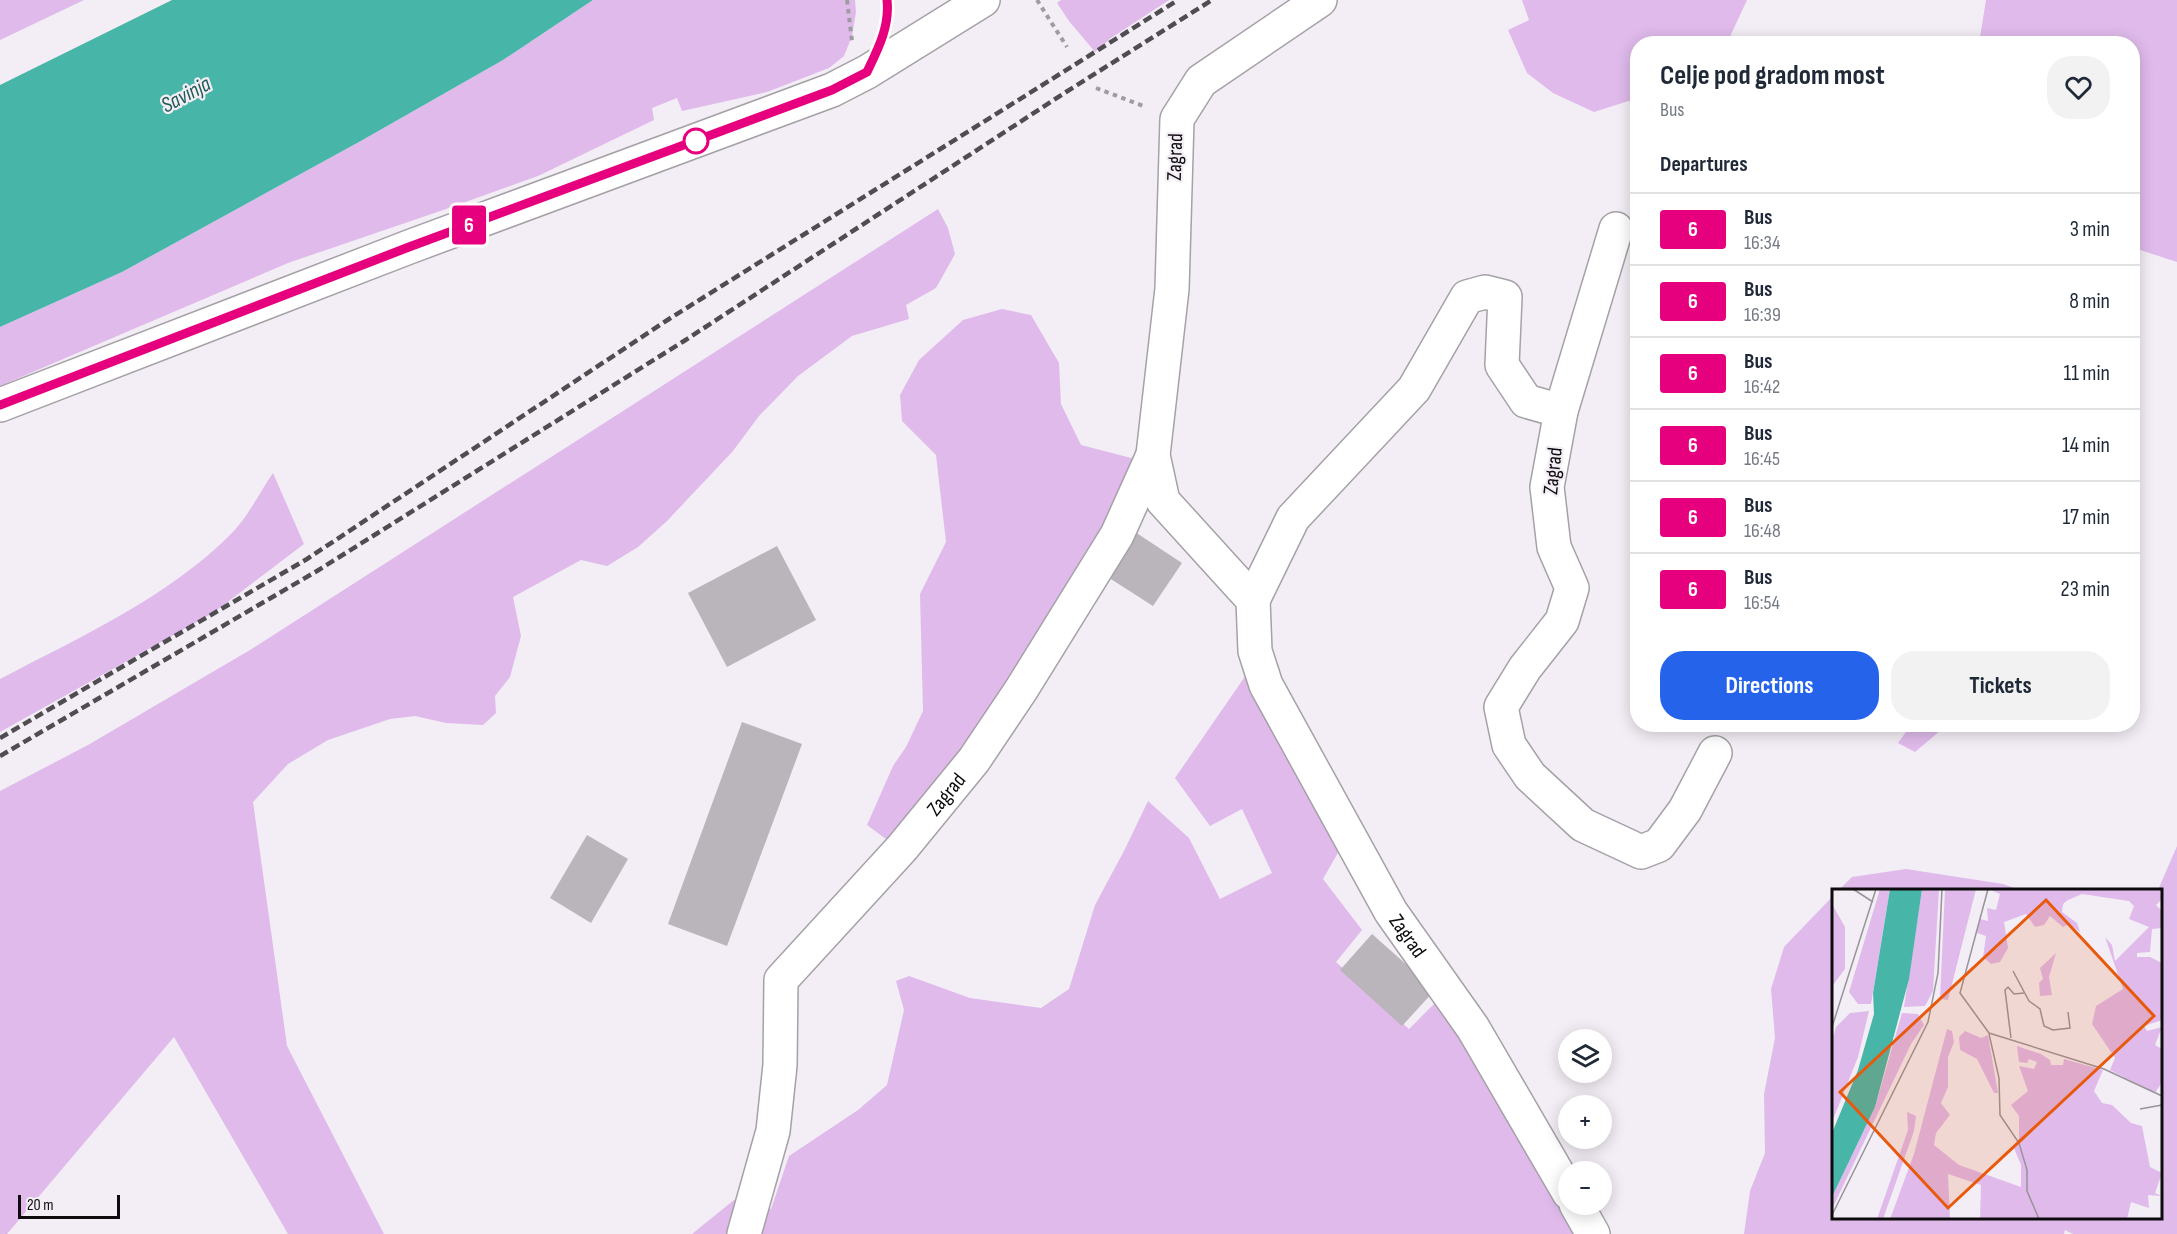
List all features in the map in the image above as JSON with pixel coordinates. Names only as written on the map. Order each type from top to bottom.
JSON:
[{"type":"street","points":[[0,405],[409,247],[832,90],[867,72],[983,0]]},
{"type":"street","name":"Zagrad","points":[[744,1234],[773,1131],[780,1065],[781,980],[902,848],[974,760],[1027,681],[1117,535],[1153,455],[1172,289],[1177,119],[1201,81],[1320,0]]},
{"type":"street","name":"Zagrad","points":[[1617,228],[1561,411],[1547,487],[1554,547],[1572,588],[1562,621],[1525,668],[1501,707],[1509,745],[1530,776],[1583,825],[1641,852],[1659,845],[1685,810],[1715,753]]},
{"type":"street","name":"Zagrad","points":[[1558,1174],[1473,1028],[1391,912],[1266,684],[1255,651],[1253,600],[1293,518],[1414,389],[1467,297],[1485,292],[1504,297],[1502,365],[1526,401],[1561,411]]},
{"type":"street","name":"Zagrad","points":[[1153,455],[1163,501],[1253,600]]},
{"type":"street","points":[[1582,1215],[1593,1234]]},
{"type":"path","points":[[1037,0],[1067,47]]},
{"type":"path","points":[[1096,88],[1177,119]]},
{"type":"shaded area","points":[[0,0],[84,0],[0,40]]},
{"type":"shaded area","points":[[593,0],[855,0],[856,12],[852,36],[844,56],[829,68],[767,92],[682,111],[677,98],[652,108],[654,120],[538,176],[288,263],[0,386],[0,327],[122,272],[359,142],[503,60]]},
{"type":"shaded area","points":[[1061,0],[1169,0],[1111,38],[1095,52],[1057,3]]},
{"type":"shaded area","points":[[1522,0],[1747,0],[1730,36],[1630,36],[1630,101],[1594,112],[1553,93],[1527,73],[1508,30],[1529,20]]},
{"type":"shaded area","points":[[1986,0],[2177,0],[2177,262],[2140,250],[2140,36],[1980,36]]},
{"type":"shaded area","points":[[938,209],[948,228],[955,254],[936,288],[906,305],[909,319],[852,336],[798,376],[759,416],[733,451],[667,521],[638,547],[607,566],[581,560],[513,597],[521,636],[510,677],[495,696],[496,713],[483,725],[446,723],[415,716],[390,719],[328,740],[288,764],[253,802],[287,1046],[384,1234],[288,1234],[174,1037],[7,1234],[0,1234],[0,791],[88,745],[250,650]]},
{"type":"shaded area","points":[[1002,309],[1031,315],[1059,363],[1061,404],[1081,445],[1139,460],[1063,617],[890,842],[867,825],[893,766],[906,747],[923,711],[920,594],[946,542],[936,455],[902,421],[900,395],[919,360],[963,320]]},
{"type":"shaded area","points":[[273,473],[304,544],[213,613],[0,732],[0,679],[122,615],[179,578],[237,528]]},
{"type":"shaded area","points":[[1246,675],[1339,851],[1323,879],[1362,930],[1336,962],[1409,1029],[1440,998],[1558,1191],[1558,1215],[1572,1215],[1584,1234],[692,1234],[734,1200],[771,1209],[789,1156],[858,1110],[887,1085],[904,1010],[896,981],[909,976],[970,998],[1041,1008],[1069,989],[1095,905],[1148,801],[1189,838],[1220,899],[1272,873],[1242,809],[1210,826],[1175,778]]},
{"type":"shaded area","points":[[1906,732],[1939,732],[1915,752],[1898,743]]},
{"type":"shaded area","points":[[2177,846],[2177,1234],[2073,1234],[2065,1230],[2064,1234],[1744,1234],[1750,1191],[1765,1153],[1764,1094],[1775,1038],[1771,989],[1784,947],[1832,897],[1832,1219],[2162,1219],[2162,889],[2158,889]]},
{"type":"shaded area","points":[[1906,869],[2003,884],[2017,889],[1840,889],[1852,877]]},
{"type":"water","name":"Savinja","points":[[172,0],[593,0],[503,60],[359,142],[122,272],[0,327],[0,85]]},
{"type":"building","points":[[1132,530],[1182,563],[1153,606],[1103,574]]},
{"type":"building","points":[[777,546],[816,620],[727,667],[688,593]]},
{"type":"building","points":[[742,722],[802,744],[727,946],[668,924]]},
{"type":"building","points":[[587,835],[628,859],[591,923],[550,898]]},
{"type":"building","points":[[1372,934],[1435,990],[1402,1026],[1340,970]]},
{"type":"railway","points":[[0,738],[307,559],[669,319],[1178,0]]},
{"type":"railway","points":[[0,756],[317,571],[684,341],[1066,92],[1212,0]]},
{"type":"bus line","name":"6","points":[[0,405],[409,247],[832,90],[867,72],[885,29],[888,14],[887,0]]}]
